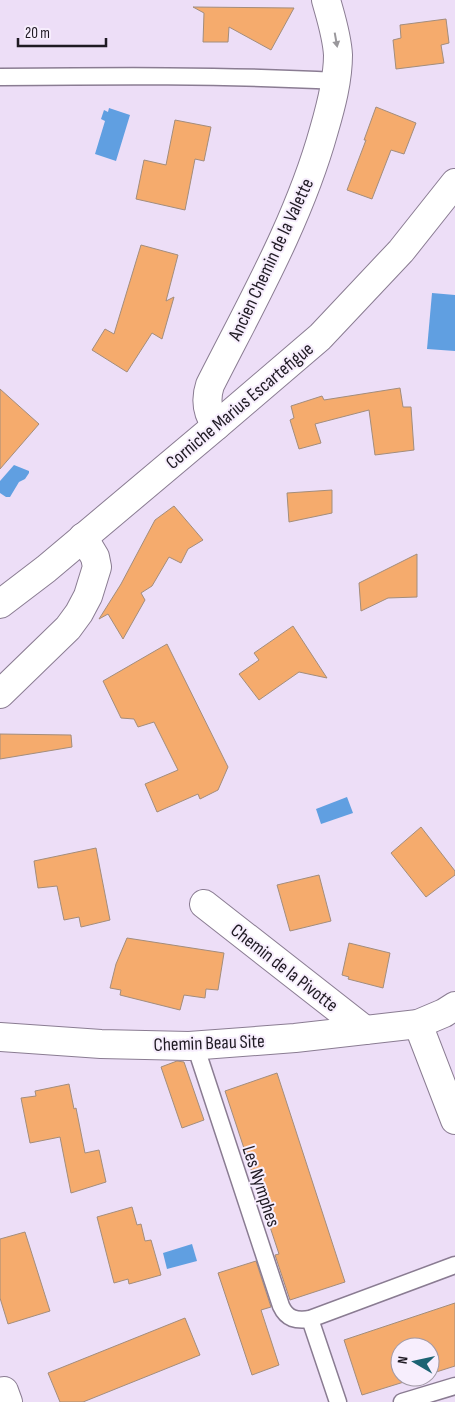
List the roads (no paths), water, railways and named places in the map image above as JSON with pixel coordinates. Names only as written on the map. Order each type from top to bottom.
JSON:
[{"type":"street","name":"Ancien Chemin de la Valette","points":[[216,426],[210,418],[208,410],[207,394],[210,385],[288,229],[320,145],[329,114],[336,81],[338,56],[326,0]]},
{"type":"street","name":"Corniche Marius Escartefigue","points":[[0,604],[46,568],[320,337],[401,251],[455,183]]},
{"type":"street","points":[[0,694],[68,628],[79,614],[88,596],[97,567],[95,557],[83,537]]},
{"type":"street","name":"Chemin de la Pivotte","points":[[204,904],[365,1030]]},
{"type":"street","points":[[455,1006],[418,1024],[455,1120]]},
{"type":"street","name":"Chemin Beau Site","points":[[0,1038],[101,1044],[194,1046],[295,1038],[418,1024]]},
{"type":"lane","points":[[0,77],[258,77],[336,81]]},
{"type":"lane","name":"Les Nymphes","points":[[194,1046],[281,1306],[286,1315],[292,1319],[310,1319],[455,1266]]},
{"type":"lane","points":[[310,1319],[338,1402]]},
{"type":"lane","points":[[402,1402],[455,1386]]},
{"type":"water","points":[[109,108],[130,115],[116,161],[95,154],[105,121],[101,119],[104,110],[108,112]]},
{"type":"water","points":[[432,293],[455,295],[455,351],[427,349]]},
{"type":"water","points":[[14,465],[29,471],[29,473],[25,479],[19,482],[10,497],[6,497],[0,493],[0,481]]},
{"type":"water","points":[[347,797],[353,813],[321,824],[316,809]]},
{"type":"water","points":[[192,1244],[197,1261],[167,1269],[163,1253]]}]
